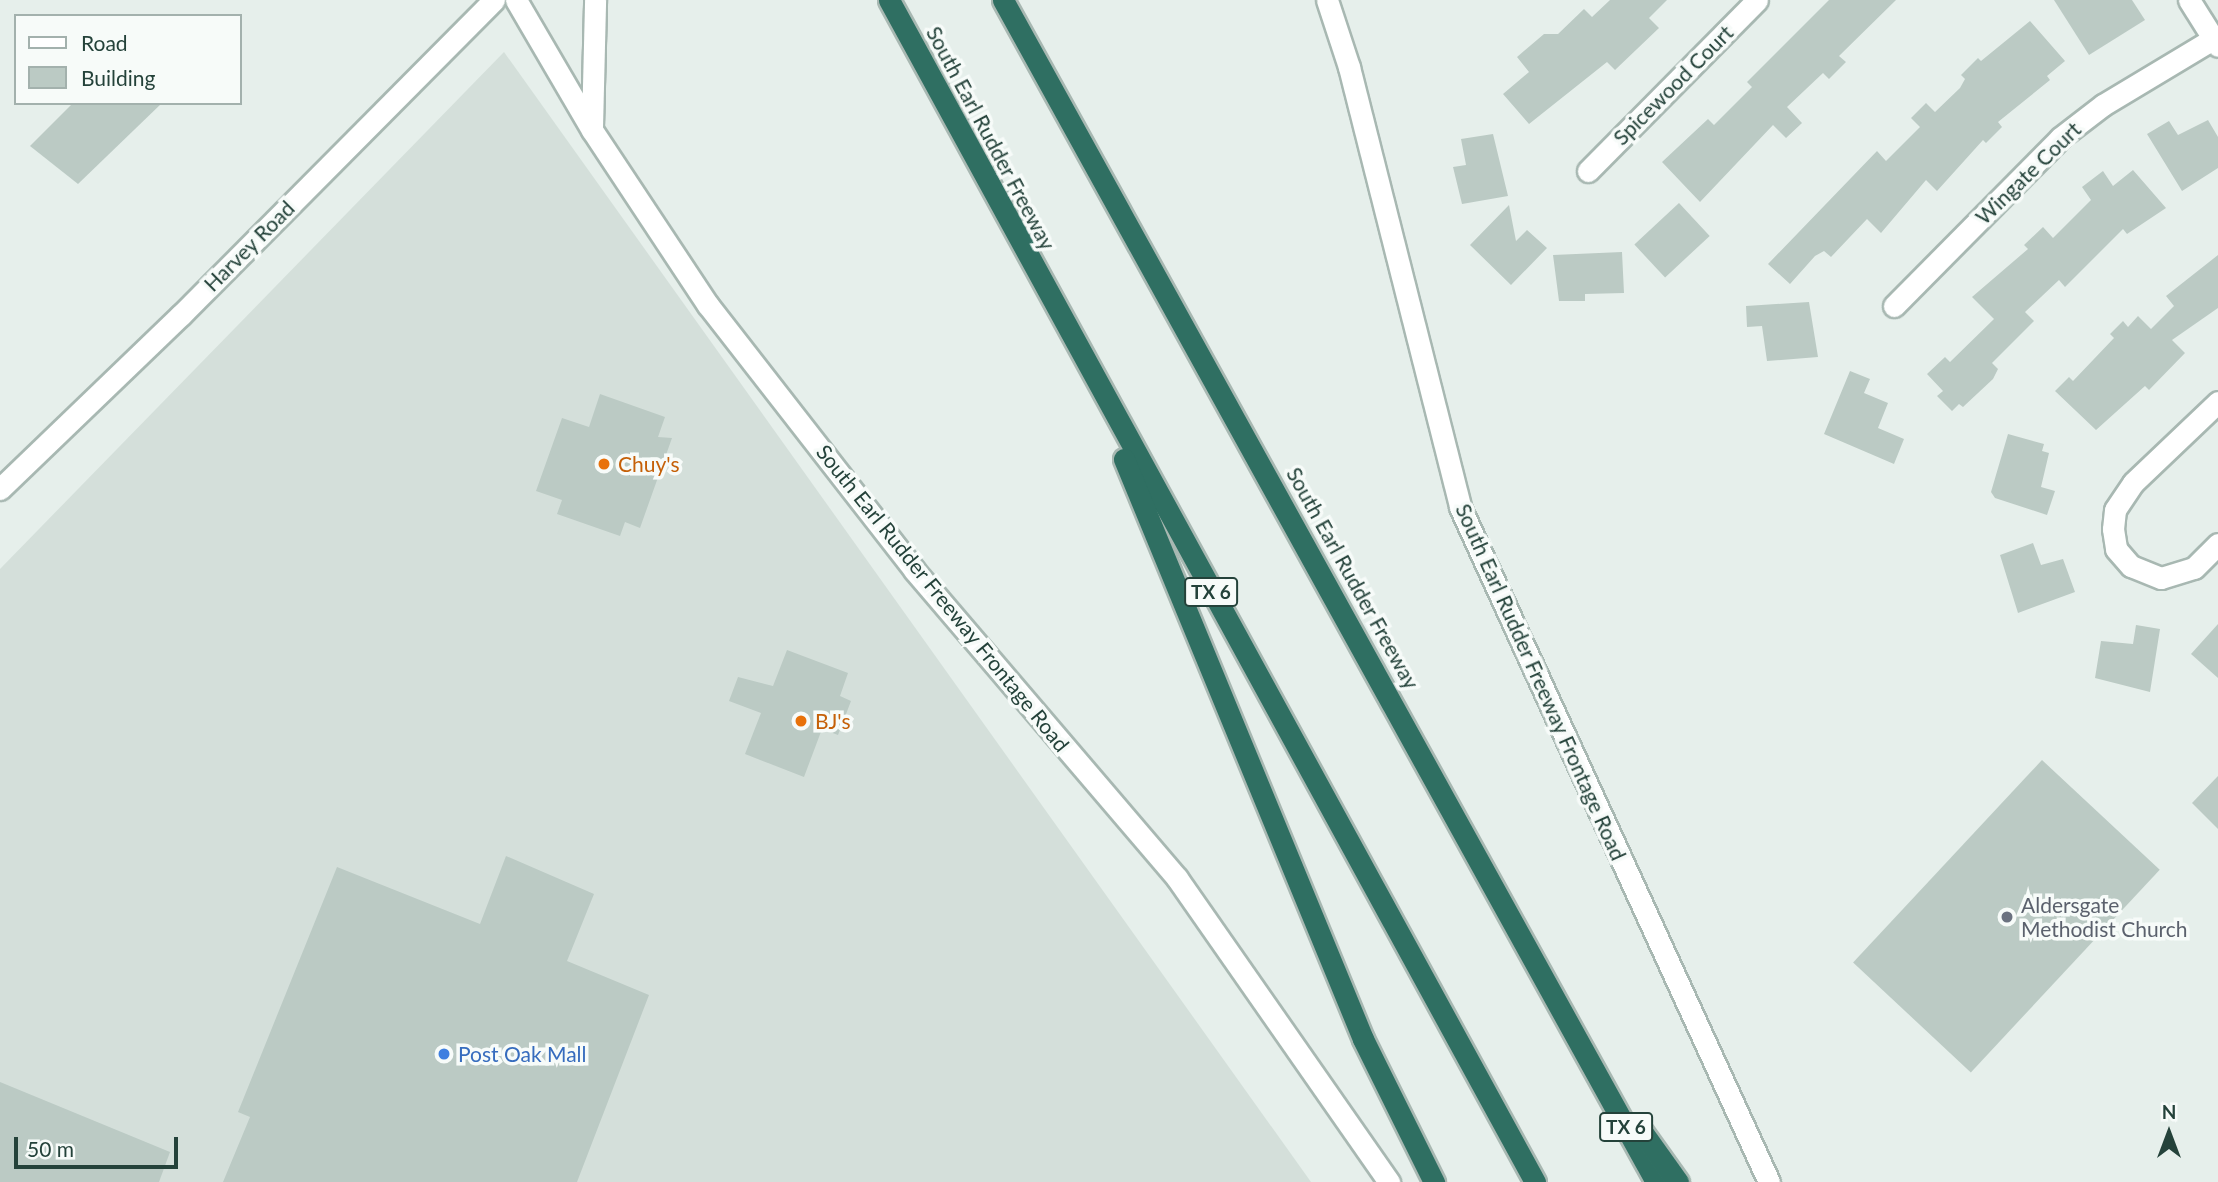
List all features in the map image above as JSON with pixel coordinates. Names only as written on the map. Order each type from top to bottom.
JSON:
[{"type":"highway","name":"South Earl Rudder Freeway","points":[[889,0],[1084,364],[1535,1182]]},
{"type":"highway","name":"South Earl Rudder Freeway","points":[[1003,0],[1656,1182]]},
{"type":"highway","points":[[1084,364],[1363,1039],[1434,1182]]},
{"type":"highway","points":[[1596,1071],[1678,1182]]},
{"type":"main road","name":"Harvey Road","points":[[0,489],[191,306],[494,0]]},
{"type":"main road","name":"South Earl Rudder Freeway Frontage Road","points":[[516,0],[592,130],[708,305],[914,569],[1177,878],[1389,1182]]},
{"type":"main road","points":[[592,130],[595,0]]},
{"type":"main road","name":"South Earl Rudder Freeway Frontage Road","points":[[1327,0],[1349,67],[1460,507],[1769,1182]]},
{"type":"main road","name":"Spicewood Court","points":[[1588,171],[1757,0]]},
{"type":"main road","points":[[2189,0],[2217,40]]},
{"type":"main road","name":"Wingate Court","points":[[1894,306],[2060,138],[2103,105],[2217,40]]},
{"type":"main road","points":[[2218,402],[2133,483],[2115,510],[2113,529],[2116,549],[2131,566],[2161,578],[2194,568],[2218,544]]},
{"type":"shaded area","points":[[504,52],[1311,1182],[0,1182],[0,569]]},
{"type":"building","points":[[1610,0],[1667,0],[1649,18],[1659,28],[1615,70],[1607,62],[1529,124],[1503,94],[1529,72],[1517,57],[1544,34],[1558,34],[1584,9],[1592,17]]},
{"type":"building","points":[[1829,0],[1896,0],[1839,56],[1846,62],[1829,79],[1823,73],[1787,107],[1802,123],[1786,138],[1773,125],[1700,202],[1662,162],[1708,119],[1714,125],[1752,87],[1747,82]]},
{"type":"building","points":[[2054,0],[2132,0],[2145,20],[2089,55]]},
{"type":"building","points":[[2030,21],[2065,61],[2047,76],[2050,80],[1998,122],[2002,127],[1986,143],[1983,140],[1937,191],[1926,180],[1881,233],[1867,219],[1831,257],[1824,251],[1815,256],[1790,284],[1768,264],[1877,151],[1886,161],[1920,127],[1911,118],[1926,103],[1935,112],[1960,88],[1965,79],[1961,75],[1978,58],[1981,61]]},
{"type":"building","points":[[71,105],[160,105],[78,184],[30,146]]},
{"type":"building","points":[[2208,120],[2218,137],[2218,168],[2182,191],[2147,134],[2169,121],[2178,135]]},
{"type":"building","points":[[1493,134],[1508,196],[1462,204],[1453,167],[1466,165],[1461,139]]},
{"type":"building","points":[[2133,170],[2166,208],[2127,234],[2123,229],[2065,287],[2059,280],[2025,312],[2034,321],[1992,363],[1998,369],[1993,379],[1963,407],[1959,404],[1952,411],[1937,396],[1943,391],[1927,374],[1945,357],[1950,362],[1994,319],[1972,297],[2028,249],[2024,245],[2043,227],[2053,238],[2091,200],[2082,187],[2103,171],[2113,186]]},
{"type":"building","points":[[1679,203],[1710,236],[1665,278],[1634,245]]},
{"type":"building","points":[[1509,205],[1516,241],[1527,230],[1547,248],[1511,285],[1470,245]]},
{"type":"building","points":[[1622,252],[1624,293],[1585,294],[1585,301],[1559,301],[1553,255]]},
{"type":"building","points":[[2218,255],[2218,308],[2172,340],[2185,353],[2149,390],[2145,386],[2096,430],[2055,391],[2069,377],[2073,381],[2114,338],[2110,334],[2123,321],[2128,327],[2138,316],[2151,329],[2174,306],[2166,296]]},
{"type":"building","points":[[1809,302],[1818,357],[1767,361],[1762,326],[1747,327],[1746,306]]},
{"type":"building","points":[[1850,371],[1870,379],[1864,393],[1888,403],[1878,428],[1904,439],[1894,464],[1824,434]]},
{"type":"building","name":"Chuy's","points":[[600,394],[665,417],[658,437],[672,438],[640,528],[625,522],[620,536],[557,514],[562,500],[536,491],[562,418],[589,427]]},
{"type":"building","points":[[2008,434],[2044,444],[2042,451],[2049,453],[2041,487],[2055,491],[2047,515],[1995,498],[1991,492]]},
{"type":"building","points":[[2033,543],[2041,565],[2063,559],[2075,592],[2018,613],[2000,555]]},
{"type":"building","points":[[2218,624],[2218,678],[2191,654]]},
{"type":"building","points":[[2136,625],[2160,629],[2150,692],[2095,678],[2101,641],[2133,644]]},
{"type":"building","name":"BJ's","points":[[787,650],[848,673],[840,696],[851,701],[838,735],[822,729],[804,777],[745,754],[761,713],[729,701],[738,677],[773,686]]},
{"type":"building","name":"Aldersgate Methodist Church","points":[[2042,760],[2160,870],[1971,1072],[1853,963]]},
{"type":"building","points":[[2218,776],[2218,829],[2192,803]]},
{"type":"building","name":"Post Oak Mall","points":[[506,856],[594,894],[567,961],[649,995],[577,1182],[223,1182],[250,1117],[238,1112],[337,867],[480,924]]},
{"type":"building","points":[[0,1082],[170,1152],[159,1182],[0,1182]]},
{"type":"place","name":"Chuy's","points":[[604,464]]},
{"type":"place","name":"BJ's","points":[[801,721]]},
{"type":"place","name":"Aldersgate Methodist Church","points":[[2007,917]]},
{"type":"place","name":"Post Oak Mall","points":[[444,1054]]}]
